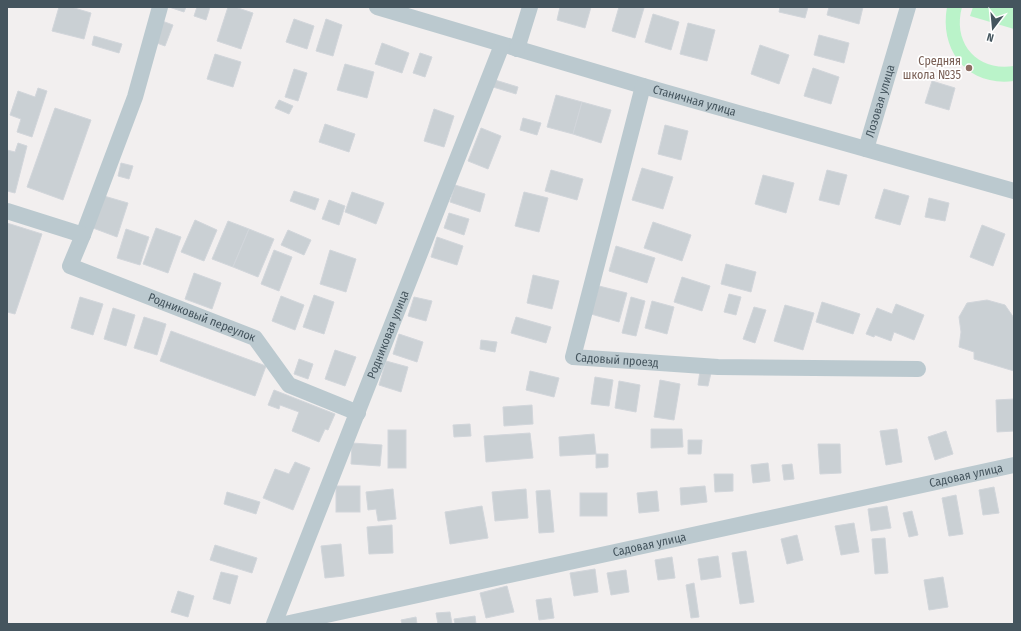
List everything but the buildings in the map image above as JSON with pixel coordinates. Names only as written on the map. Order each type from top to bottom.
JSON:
[{"type":"street","points":[[7,211],[84,235],[135,97],[160,7]]},
{"type":"street","name":"Станичная улица","points":[[376,7],[643,86],[1014,191]]},
{"type":"street","name":"Родниковая улица","points":[[274,624],[358,413],[510,47],[530,7]]},
{"type":"street","name":"Лозовая улица","points":[[866,149],[908,7]]},
{"type":"street","name":"Садовый проезд","points":[[643,86],[573,357],[718,367],[918,369]]},
{"type":"street","name":"Родниковый переулок","points":[[84,235],[70,266],[255,338],[289,385],[358,413]]},
{"type":"street","name":"Садовая улица","points":[[285,624],[1014,465]]},
{"type":"green space","points":[[947,7],[962,7],[960,20],[961,32],[964,43],[970,52],[989,64],[1001,67],[1014,66],[1014,81],[998,81],[983,78],[970,72],[960,63],[948,38],[946,23]]},
{"type":"green space","points":[[973,7],[1014,7],[1014,29],[970,16]]},
{"type":"place","name":"Средняя школа №35","points":[[969,68]]}]
